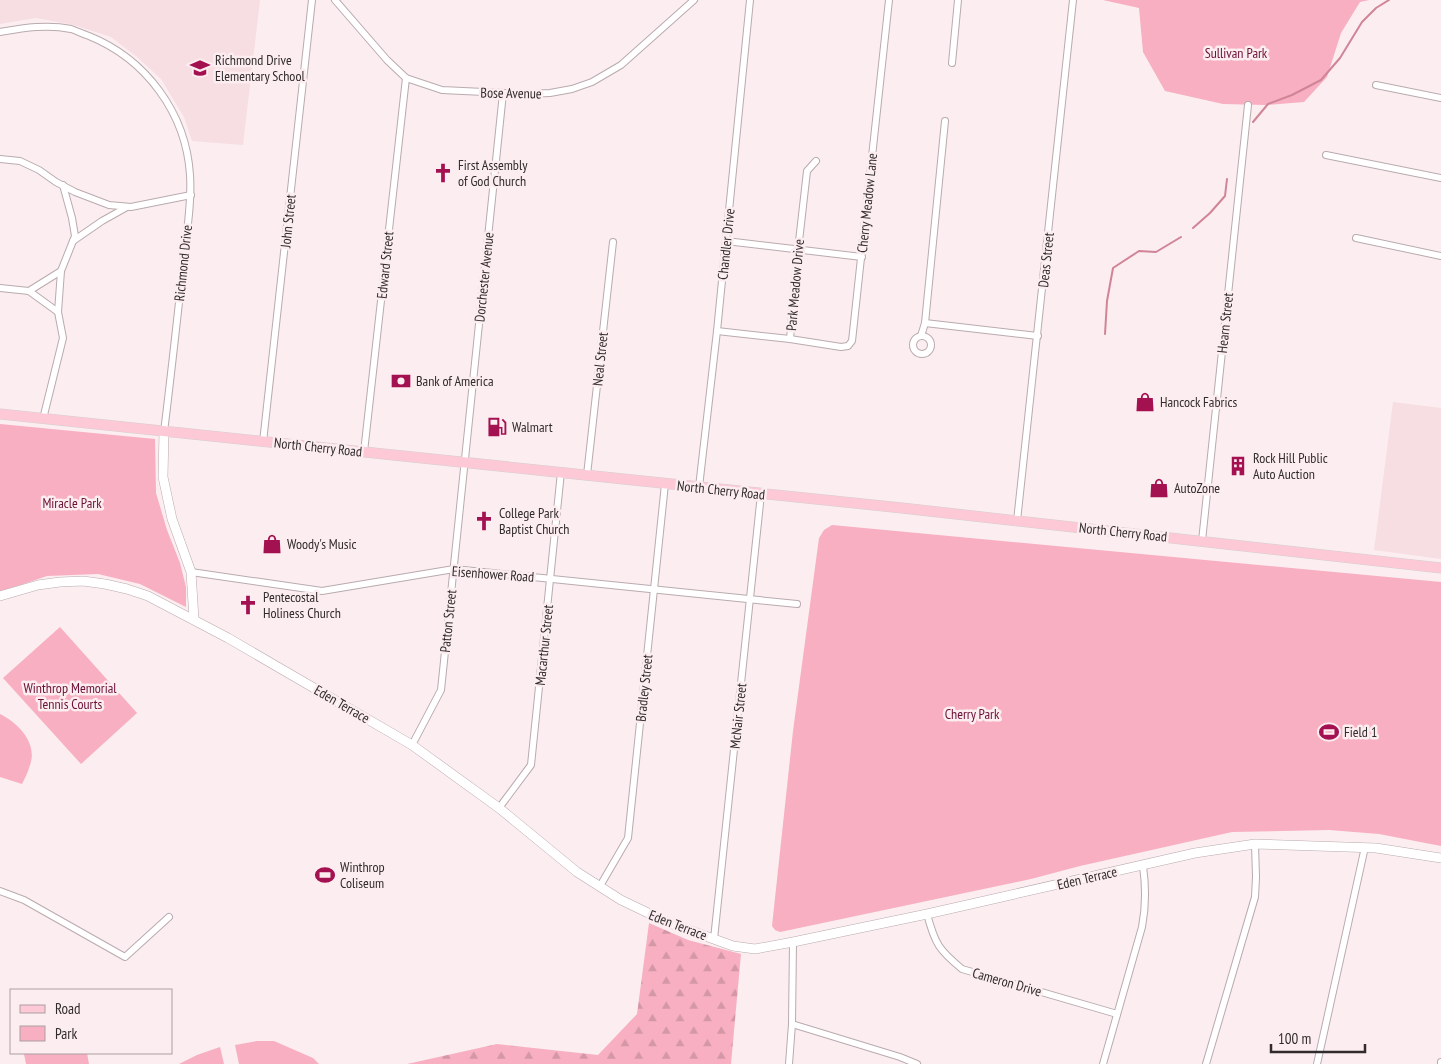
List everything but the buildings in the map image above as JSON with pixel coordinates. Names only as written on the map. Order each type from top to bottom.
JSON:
[{"type":"main road","name":"North Cherry Road","points":[[0,414],[560,472],[1441,568]]},
{"type":"street","name":"John Street","points":[[263,442],[312,0]]},
{"type":"street","name":"Bose Avenue","points":[[335,0],[387,60],[406,78],[442,90],[503,93],[550,93],[572,89],[592,82],[621,65],[694,0]]},
{"type":"street","name":"Chandler Drive","points":[[699,487],[717,331],[750,0]]},
{"type":"street","name":"Cherry Meadow Lane","points":[[790,339],[841,347],[849,344],[853,337],[889,0]]},
{"type":"street","points":[[952,63],[958,0]]},
{"type":"street","name":"Deas Street","points":[[1017,521],[1073,0]]},
{"type":"street","name":"Richmond Drive","points":[[0,32],[29,27],[51,26],[73,30],[108,44],[140,68],[166,99],[180,129],[188,155],[190,196],[164,432],[163,478],[172,519],[192,572],[194,619]]},
{"type":"street","name":"Edward Street","points":[[364,452],[406,78]]},
{"type":"street","points":[[1376,85],[1441,98]]},
{"type":"street","name":"Dorchester Avenue","points":[[465,462],[503,93]]},
{"type":"street","name":"Hearn Street","points":[[1202,541],[1248,105]]},
{"type":"street","points":[[921,336],[925,323],[945,121]]},
{"type":"street","points":[[1326,155],[1441,178]]},
{"type":"street","points":[[0,159],[20,161],[75,192],[109,205],[128,206],[190,196]]},
{"type":"street","name":"Park Meadow Drive","points":[[717,331],[790,339],[807,171],[816,161]]},
{"type":"street","points":[[43,419],[63,338],[58,312],[60,271],[75,236],[63,185]]},
{"type":"street","points":[[74,241],[102,221],[128,206]]},
{"type":"street","points":[[1356,238],[1441,256]]},
{"type":"street","points":[[726,241],[862,257]]},
{"type":"street","name":"Neal Street","points":[[587,475],[613,242]]},
{"type":"street","points":[[29,291],[60,271]]},
{"type":"street","points":[[0,288],[29,291],[58,312]]},
{"type":"street","points":[[925,323],[1038,336]]},
{"type":"street","name":"Patton Street","points":[[412,745],[440,690],[465,462]]},
{"type":"street","name":"Macarthur Street","points":[[499,808],[531,765],[560,472]]},
{"type":"street","name":"Bradley Street","points":[[600,886],[628,838],[665,484]]},
{"type":"street","name":"McNair Street","points":[[714,939],[761,494]]},
{"type":"street","name":"Eisenhower Road","points":[[192,572],[322,591],[454,569],[797,604]]},
{"type":"street","name":"Eden Terrace","points":[[0,596],[38,585],[82,581],[127,588],[148,596],[194,619],[412,745],[499,808],[577,872],[622,900],[683,929],[733,946],[755,949],[793,942],[927,914],[1195,853],[1255,844],[1365,848],[1404,851],[1441,858]]},
{"type":"street","points":[[1206,1064],[1254,897],[1256,877],[1255,844]]},
{"type":"street","points":[[1318,1064],[1365,848]]},
{"type":"street","points":[[1103,1064],[1145,914],[1146,886],[1143,866]]},
{"type":"street","points":[[0,891],[24,900],[125,956],[169,917]]},
{"type":"street","name":"Cameron Drive","points":[[927,914],[933,935],[943,953],[962,969],[1117,1014]]},
{"type":"street","points":[[789,1064],[792,1024],[793,942]]},
{"type":"street","points":[[792,1024],[900,1056],[918,1064]]},
{"type":"shaded area","name":"Richmond Drive Elementary School","points":[[0,0],[260,0],[243,145],[192,141],[184,117],[161,79],[111,37],[74,25],[36,18],[0,24]]},
{"type":"shaded area","points":[[1393,402],[1441,408],[1441,559],[1374,550]]},
{"type":"green space","name":"Sullivan Park","points":[[1103,0],[1369,0],[1360,2],[1341,33],[1327,77],[1304,102],[1266,105],[1223,104],[1165,91],[1143,52],[1139,8]]},
{"type":"green space","name":"Miracle Park","points":[[0,424],[155,439],[156,493],[167,530],[180,563],[186,587],[186,607],[140,584],[98,574],[47,576],[0,592]]},
{"type":"green space","name":"Cherry Park","points":[[832,525],[1441,582],[1441,846],[1379,834],[1329,830],[1232,832],[1080,866],[1031,879],[780,932],[775,930],[772,926],[793,731],[819,538],[824,530]]},
{"type":"green space","name":"Winthrop Memorial Tennis Courts","points":[[60,627],[137,713],[81,764],[3,678]]},
{"type":"green space","points":[[0,714],[20,728],[29,742],[32,757],[22,784],[0,777]]},
{"type":"green space","points":[[649,923],[688,940],[741,954],[731,1064],[407,1064],[497,1044],[598,1055],[637,1014]]},
{"type":"green space","points":[[257,1041],[274,1041],[313,1058],[319,1064],[239,1064],[235,1045]]},
{"type":"green space","points":[[220,1047],[224,1064],[179,1064],[197,1055]]},
{"type":"green space","points":[[24,1054],[87,1054],[89,1064],[26,1064]]},
{"type":"waterway","points":[[1253,122],[1268,104],[1292,95],[1321,80],[1340,58],[1362,22],[1376,8],[1389,0]]},
{"type":"waterway","points":[[1193,228],[1225,196],[1227,179]]},
{"type":"waterway","points":[[1105,334],[1107,301],[1113,268],[1139,251],[1156,252],[1181,237]]},
{"type":"place","name":"Richmond Drive Elementary School","points":[[200,68]]},
{"type":"place","name":"First Assembly of God Church","points":[[443,173]]},
{"type":"place","name":"Bank of America","points":[[401,381]]},
{"type":"place","name":"Hancock Fabrics","points":[[1145,402]]},
{"type":"place","name":"Walmart","points":[[497,427]]},
{"type":"place","name":"Rock Hill Public Auto Auction","points":[[1238,466]]},
{"type":"place","name":"AutoZone","points":[[1159,488]]},
{"type":"place","name":"College Park Baptist Church","points":[[484,521]]},
{"type":"place","name":"Woody's Music","points":[[272,544]]},
{"type":"place","name":"Pentecostal Holiness Church","points":[[248,605]]},
{"type":"place","name":"Field 1","points":[[1329,732]]},
{"type":"place","name":"Winthrop Coliseum","points":[[325,875]]}]
